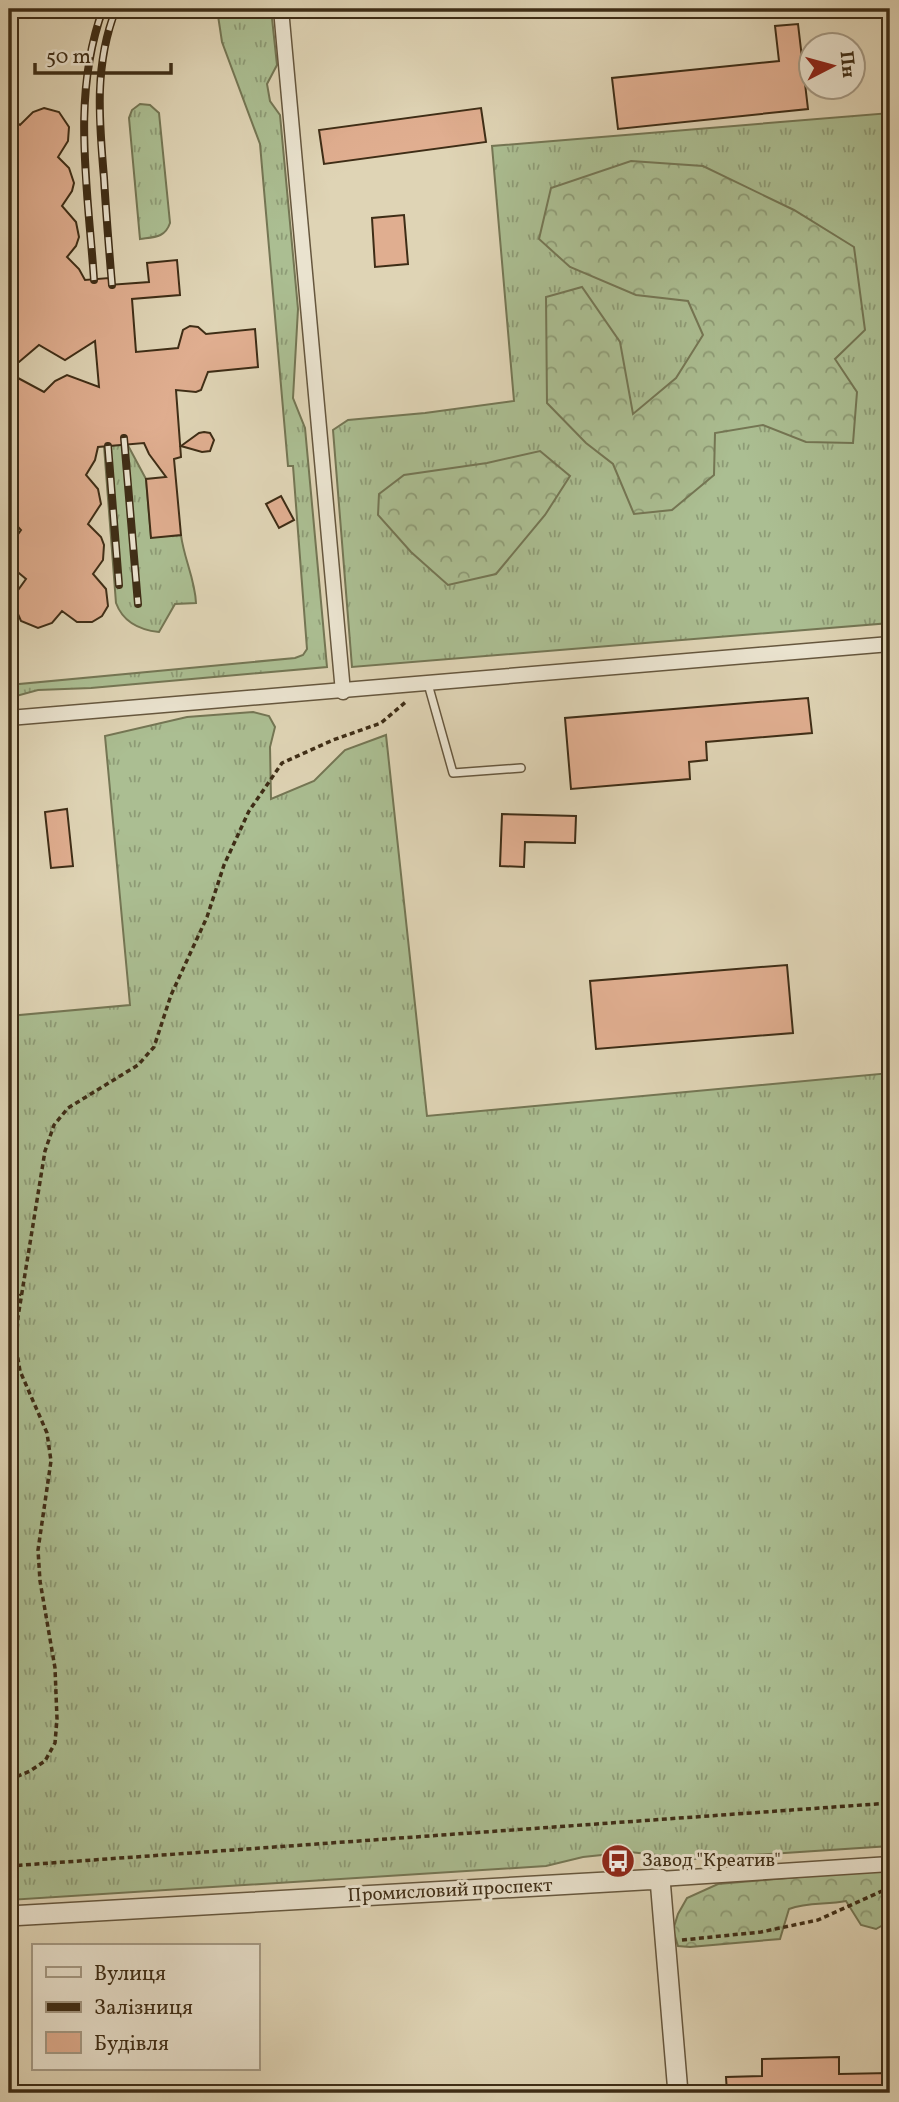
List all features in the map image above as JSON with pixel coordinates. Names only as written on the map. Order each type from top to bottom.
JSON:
[{"type":"street","points":[[281,9],[343,692]]},
{"type":"street","points":[[9,718],[890,644]]},
{"type":"street","name":"Промисловий проспект","points":[[9,1916],[890,1864]]},
{"type":"street","points":[[660,1879],[678,2093]]},
{"type":"lane","points":[[428,684],[453,772],[521,768]]},
{"type":"lane","points":[[9,2009],[14,2093]]},
{"type":"path","points":[[9,1780],[45,1761],[55,1743],[57,1719],[55,1668],[40,1581],[38,1550],[51,1461],[47,1433],[20,1371],[16,1347],[45,1151],[54,1125],[68,1108],[138,1065],[153,1047],[171,995],[202,927],[224,865],[249,811],[282,763],[333,740],[381,723],[428,684]]},
{"type":"path","points":[[9,1319],[23,1289]]},
{"type":"path","points":[[9,1866],[890,1803]]},
{"type":"path","points":[[666,1942],[761,1932],[818,1920],[890,1885]]},
{"type":"green space","points":[[217,9],[271,9],[277,65],[267,84],[270,101],[280,115],[298,309],[293,398],[305,428],[327,667],[91,688],[38,690],[9,698],[9,685],[295,658],[303,655],[307,649],[293,466],[288,466],[260,144],[222,42]]},
{"type":"green space","points":[[140,104],[150,105],[159,113],[170,223],[162,234],[140,239],[129,118],[132,110]]},
{"type":"green space","points":[[890,113],[890,623],[352,667],[333,430],[348,420],[514,401],[492,146]]},
{"type":"green space","points":[[631,161],[703,166],[794,210],[854,247],[865,330],[835,359],[857,392],[853,443],[806,442],[763,425],[715,433],[714,475],[672,510],[634,514],[613,464],[586,443],[547,403],[546,297],[582,287],[620,342],[633,414],[676,378],[703,335],[688,301],[636,295],[570,267],[539,239],[551,188]]},
{"type":"green space","points":[[124,438],[146,479],[151,537],[181,535],[194,586],[196,603],[175,604],[159,632],[133,624],[123,615],[116,603],[104,446]]},
{"type":"green space","points":[[540,451],[570,476],[545,515],[496,574],[448,585],[411,552],[378,515],[379,494],[404,475],[487,463]]},
{"type":"green space","points":[[253,712],[269,716],[275,727],[270,747],[271,799],[314,781],[345,750],[386,735],[427,1116],[890,1073],[890,1846],[692,1859],[630,1852],[583,1857],[546,1866],[9,1900],[9,1016],[130,1005],[105,736],[187,717]]},
{"type":"green space","points":[[890,1869],[890,1921],[876,1929],[861,1925],[846,1901],[789,1909],[780,1939],[678,1946],[673,1930],[687,1898],[718,1884]]},
{"type":"building","points":[[798,24],[797,102],[807,102],[808,109],[618,129],[612,78],[779,61],[775,26]]},
{"type":"building","points":[[44,108],[59,112],[69,127],[68,141],[58,157],[69,168],[74,183],[62,206],[76,222],[79,237],[67,257],[85,280],[109,278],[109,285],[149,282],[147,263],[177,260],[180,295],[132,299],[136,352],[178,348],[183,330],[190,326],[198,327],[206,334],[255,329],[258,367],[208,372],[201,390],[176,390],[181,457],[174,459],[181,535],[151,538],[146,479],[166,477],[144,443],[98,447],[95,460],[86,475],[98,489],[101,504],[88,524],[101,537],[104,545],[103,560],[93,574],[106,589],[108,606],[102,616],[92,622],[77,622],[62,611],[52,623],[38,628],[21,621],[14,605],[16,593],[26,579],[14,569],[9,556],[11,544],[21,530],[9,517],[9,492],[17,481],[9,473],[9,383],[18,378],[44,392],[55,381],[67,375],[99,387],[95,341],[65,360],[39,345],[19,362],[9,361],[9,117],[20,125],[33,112]]},
{"type":"building","points":[[481,108],[486,142],[324,164],[319,130]]},
{"type":"building","points":[[404,215],[408,264],[375,267],[372,218]]},
{"type":"building","points":[[199,433],[210,433],[214,440],[210,451],[202,452],[181,446]]},
{"type":"building","points":[[281,496],[294,520],[279,528],[266,504]]},
{"type":"building","points":[[808,698],[812,733],[706,742],[707,760],[689,762],[690,779],[571,789],[565,718]]},
{"type":"building","points":[[67,809],[73,866],[51,868],[45,812]]},
{"type":"building","points":[[502,814],[576,816],[575,843],[525,842],[524,867],[500,866]]},
{"type":"building","points":[[787,965],[793,1033],[596,1049],[590,981]]},
{"type":"building","points":[[839,2057],[839,2074],[890,2073],[890,2091],[727,2093],[726,2077],[762,2076],[762,2059]]},
{"type":"railway","points":[[94,280],[84,143],[85,109],[87,75],[103,9]]},
{"type":"railway","points":[[112,285],[100,92],[104,50],[116,9]]},
{"type":"railway","points":[[124,438],[138,604]]},
{"type":"railway","points":[[108,446],[119,585]]},
{"type":"place","name":"Завод \"Креатив\"","points":[[618,1861]]}]
